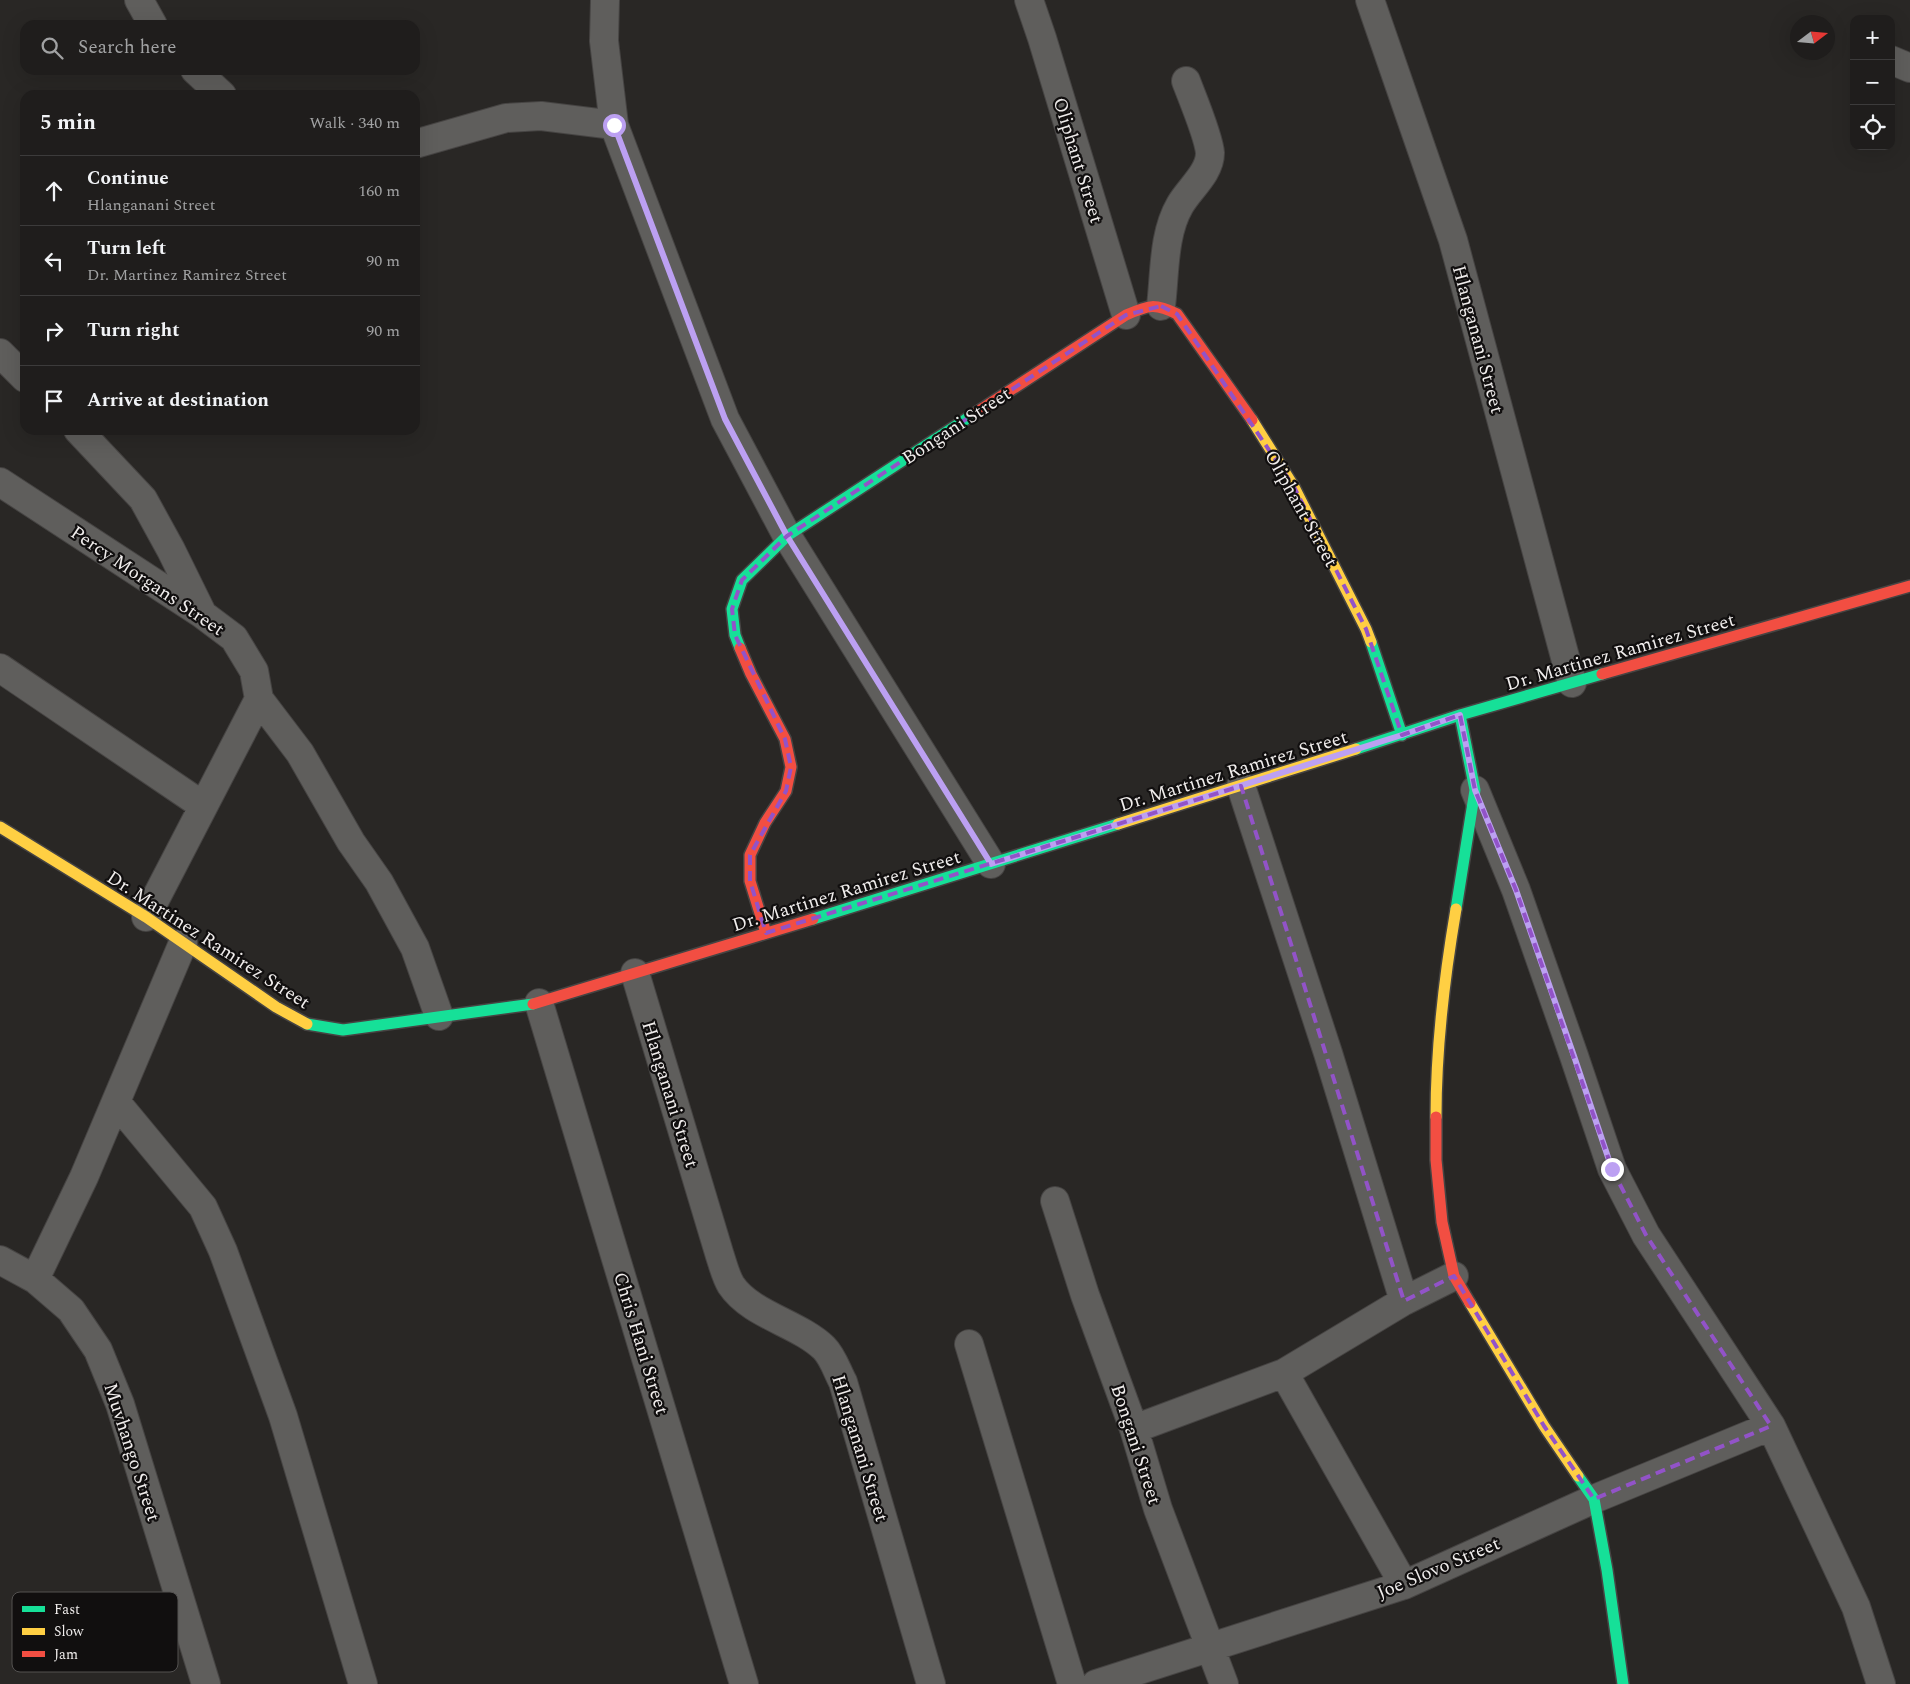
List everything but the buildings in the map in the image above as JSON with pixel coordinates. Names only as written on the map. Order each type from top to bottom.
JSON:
[{"type":"street","points":[[139,0],[149,20]]},
{"type":"street","points":[[605,0],[604,42],[614,125],[725,419],[787,536],[991,864]]},
{"type":"street","name":"Oliphant Street","points":[[1029,0],[1126,315]]},
{"type":"street","name":"Hlanganani Street","points":[[1370,0],[1453,240],[1572,682]]},
{"type":"street","points":[[1895,62],[1910,68]]},
{"type":"street","points":[[200,75],[217,90]]},
{"type":"street","points":[[1126,315],[1142,308],[1161,306],[1169,233],[1174,217],[1180,205],[1200,178],[1210,153],[1186,81]]},
{"type":"street","points":[[420,143],[506,118],[541,116],[614,125]]},
{"type":"street","name":"Oliphant Street","points":[[1161,306],[1178,314],[1206,352],[1243,406],[1294,487],[1366,629],[1402,735]]},
{"type":"street","name":"Bongani Street","points":[[766,933],[750,881],[750,855],[765,822],[786,791],[791,767],[785,740],[751,674],[735,635],[732,609],[742,580],[787,536],[1126,315]]},
{"type":"street","points":[[0,353],[20,373]]},
{"type":"street","points":[[83,435],[143,499],[171,550],[202,614]]},
{"type":"street","name":"Percy Morgans Street","points":[[0,482],[202,614],[234,638],[254,672],[259,699]]},
{"type":"street","name":"Dr. Martinez Ramirez Street","points":[[0,827],[146,917],[276,1007],[310,1025],[343,1030],[539,1002],[991,864],[1460,715],[1910,586]]},
{"type":"street","points":[[0,668],[202,806]]},
{"type":"street","points":[[146,917],[259,699],[300,753],[351,842],[379,882],[415,948],[439,1016]]},
{"type":"street","points":[[1460,715],[1475,790],[1516,890],[1612,1169],[1646,1235],[1772,1426],[1856,1607],[1881,1684]]},
{"type":"street","points":[[1241,786],[1328,1053],[1404,1300]]},
{"type":"street","points":[[1475,790],[1444,988],[1436,1076],[1436,1160],[1442,1222],[1454,1276],[1544,1426],[1594,1498],[1607,1570],[1623,1684]]},
{"type":"street","points":[[35,1279],[84,1177],[183,943]]},
{"type":"street","name":"Hlanganani Street","points":[[636,973],[720,1256],[732,1285],[750,1304],[800,1331],[824,1349],[833,1362],[842,1382],[931,1684]]},
{"type":"street","name":"Chris Hani Street","points":[[539,1002],[744,1684]]},
{"type":"street","points":[[116,1102],[203,1207],[223,1251],[283,1416],[363,1684]]},
{"type":"street","name":"Bongani Street","points":[[1055,1201],[1085,1295],[1134,1429],[1158,1509],[1224,1684]]},
{"type":"street","name":"Muvhango Street","points":[[0,1260],[35,1279],[71,1310],[98,1350],[120,1404],[178,1592]]},
{"type":"street","points":[[1134,1429],[1284,1373],[1404,1300],[1454,1276]]},
{"type":"street","points":[[969,1344],[1072,1684]]},
{"type":"street","points":[[1284,1373],[1404,1585]]},
{"type":"street","name":"Joe Slovo Street","points":[[1096,1684],[1404,1585],[1594,1498],[1772,1426]]},
{"type":"street","name":"Muvhango Street","points":[[178,1593],[206,1684]]},
{"type":"highlighted area","points":[[1161,306],[1177,314],[1294,487],[1366,629],[1402,735],[1460,715],[1475,790],[1516,890],[1612,1169],[1646,1235],[1771,1426],[1594,1499],[1544,1426],[1454,1276],[1404,1301],[1241,786],[766,933],[750,881],[750,855],[786,791],[791,767],[785,739],[735,635],[732,609],[742,580],[787,536],[1126,315]]},
{"type":"traffic: fast","points":[[740,648],[735,635],[732,609],[742,580],[787,536],[977,412]]},
{"type":"traffic: fast","points":[[1371,642],[1402,735]]},
{"type":"traffic: fast","points":[[1356,749],[1460,715],[1602,674]]},
{"type":"traffic: fast","points":[[1456,909],[1475,790],[1460,715]]},
{"type":"traffic: fast","points":[[813,919],[1118,824]]},
{"type":"traffic: fast","points":[[307,1024],[343,1030],[533,1004]]},
{"type":"traffic: fast","points":[[1578,1476],[1594,1499],[1607,1570],[1623,1684]]},
{"type":"traffic: slow","points":[[1252,420],[1294,487],[1371,642]]},
{"type":"traffic: slow","points":[[1118,824],[1356,749]]},
{"type":"traffic: slow","points":[[0,827],[146,917],[276,1007],[307,1024]]},
{"type":"traffic: slow","points":[[1436,1117],[1437,1064],[1448,961],[1456,909]]},
{"type":"traffic: slow","points":[[1470,1303],[1544,1426],[1578,1476]]},
{"type":"traffic: jam","points":[[977,412],[1126,315],[1146,307],[1157,307],[1177,314],[1252,420]]},
{"type":"traffic: jam","points":[[1602,674],[1910,586]]},
{"type":"traffic: jam","points":[[740,648],[751,674],[785,739],[791,767],[786,791],[765,823],[750,855],[750,881],[766,933]]},
{"type":"traffic: jam","points":[[533,1004],[813,919]]},
{"type":"traffic: jam","points":[[1436,1117],[1436,1160],[1442,1222],[1454,1276],[1470,1303]]},
{"type":"route","points":[[614,125],[725,419],[787,536],[991,864],[1460,715],[1475,790],[1516,890],[1612,1169]]}]
